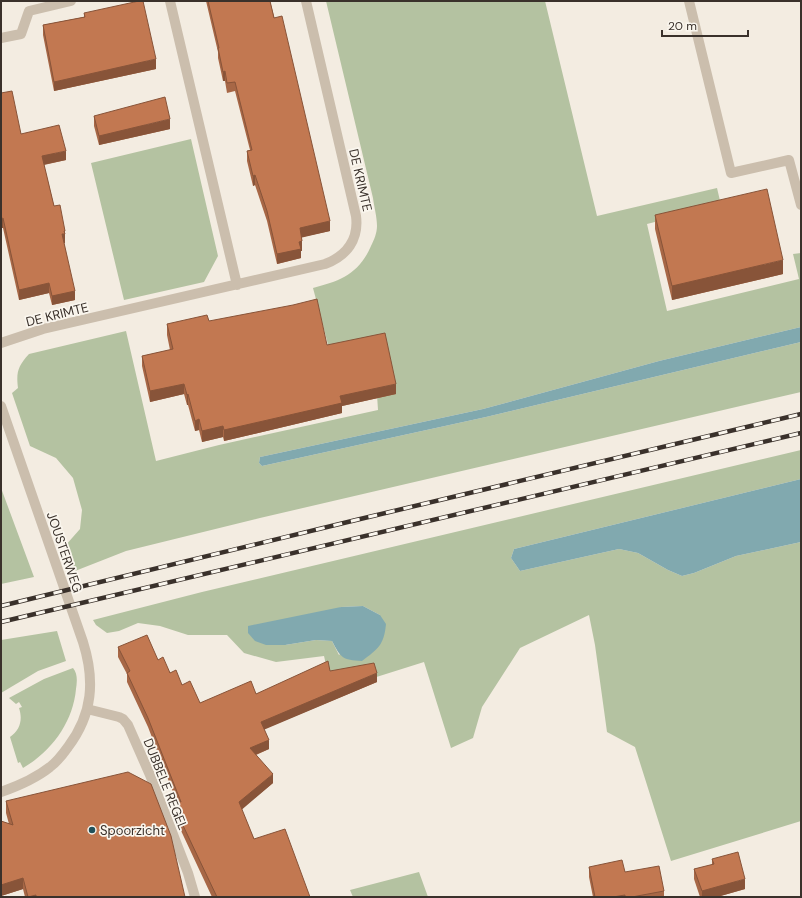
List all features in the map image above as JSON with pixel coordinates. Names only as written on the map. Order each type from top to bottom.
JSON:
[{"type":"street","points":[[1,38],[21,34],[29,11],[71,1]]},
{"type":"street","points":[[170,1],[237,285]]},
{"type":"street","name":"DE KRIMTE","points":[[1,343],[43,329],[237,285],[333,261],[347,251],[356,230],[356,216],[306,1]]},
{"type":"street","points":[[688,1],[731,173],[789,160],[801,205]]},
{"type":"street","name":"JOUSTERWEG","points":[[1,406],[87,657],[91,690],[78,732],[60,758],[27,782],[1,792]]},
{"type":"street","name":"DUBBELE REGEL","points":[[86,708],[119,717],[126,722],[150,775],[188,873],[195,897]]},
{"type":"green space","points":[[326,1],[545,1],[597,216],[717,188],[721,205],[647,224],[667,311],[799,279],[793,254],[801,253],[801,327],[659,361],[483,409],[260,457],[259,463],[262,466],[486,417],[801,342],[801,392],[260,518],[126,551],[75,571],[65,546],[80,529],[82,510],[73,478],[56,458],[30,446],[12,393],[18,388],[18,373],[22,362],[29,354],[126,331],[156,461],[219,445],[378,410],[377,395],[330,352],[313,288],[340,279],[354,270],[366,256],[374,239],[377,226],[373,198]]},
{"type":"green space","points":[[191,139],[218,256],[204,282],[124,300],[91,163]]},
{"type":"green space","points":[[801,450],[801,479],[514,549],[511,558],[520,571],[619,549],[638,553],[682,576],[694,573],[736,556],[801,542],[801,821],[671,861],[635,747],[607,732],[595,645],[589,615],[520,648],[482,707],[473,738],[451,748],[424,662],[332,691],[324,656],[276,662],[244,653],[227,635],[188,635],[160,626],[138,623],[119,631],[107,633],[96,625],[93,620],[202,592]],"holes":[[[363,606],[380,615],[339,655],[332,641],[316,640],[285,645],[341,607]]]},
{"type":"green space","points":[[1,488],[34,577],[1,584]]},
{"type":"green space","points":[[57,631],[66,661],[38,671],[1,693],[1,640]]},
{"type":"green space","points":[[73,668],[75,670],[77,681],[71,713],[66,724],[52,744],[23,768],[20,762],[18,763],[10,737],[20,724],[21,717],[19,708],[22,707],[19,702],[16,704],[9,698],[44,679]]},
{"type":"green space","points":[[419,872],[428,897],[353,897],[350,890]]},
{"type":"water","points":[[801,327],[801,342],[486,417],[262,466],[259,463],[260,457],[483,409],[659,361]]},
{"type":"water","points":[[801,479],[801,542],[736,556],[694,573],[682,576],[638,553],[619,549],[520,571],[511,558],[514,549]]},
{"type":"water","points":[[363,606],[380,615],[386,624],[382,642],[376,650],[362,661],[346,659],[340,655],[332,641],[316,640],[285,645],[266,645],[255,641],[248,633],[248,626],[341,607]]},
{"type":"building","points":[[143,1],[156,59],[54,82],[43,25],[85,17],[84,13]]},
{"type":"building","points":[[208,1],[270,1],[274,18],[282,16],[330,221],[300,228],[302,241],[299,242],[301,249],[277,254],[267,211],[255,175],[253,176],[247,151],[252,150],[235,82],[227,83],[225,71],[223,72]]},
{"type":"building","points":[[12,91],[21,134],[59,125],[66,151],[42,156],[54,206],[60,205],[65,231],[65,234],[62,234],[75,291],[52,296],[49,283],[19,290],[3,218],[1,219],[1,93]]},
{"type":"building","points":[[165,97],[170,119],[99,136],[94,116]]},
{"type":"building","points":[[767,189],[783,260],[672,286],[655,215]]},
{"type":"building","points":[[317,299],[327,345],[385,333],[396,384],[340,396],[342,403],[224,430],[223,426],[202,431],[199,419],[195,421],[184,384],[150,391],[142,356],[173,349],[167,324],[207,315],[209,321]]},
{"type":"building","points":[[147,635],[158,660],[163,657],[170,673],[176,670],[182,685],[190,681],[200,703],[251,681],[256,694],[328,661],[330,671],[374,663],[377,673],[261,722],[269,740],[250,748],[273,774],[239,802],[254,839],[285,829],[310,897],[217,897],[169,796],[181,802],[148,718],[127,673],[130,671],[118,647]]},
{"type":"building","points":[[128,772],[151,784],[171,836],[185,897],[36,897],[36,895],[28,897],[23,878],[1,885],[1,821],[13,825],[6,801]]},
{"type":"building","points":[[738,852],[745,879],[702,891],[694,869],[714,864],[712,859]]},
{"type":"building","points":[[622,860],[625,872],[659,866],[664,891],[632,897],[625,897],[625,895],[595,897],[589,867]]},
{"type":"railway","points":[[1,606],[801,414]]},
{"type":"railway","points":[[1,622],[801,433]]},
{"type":"place","name":"Spoorzicht","points":[[92,830]]}]
